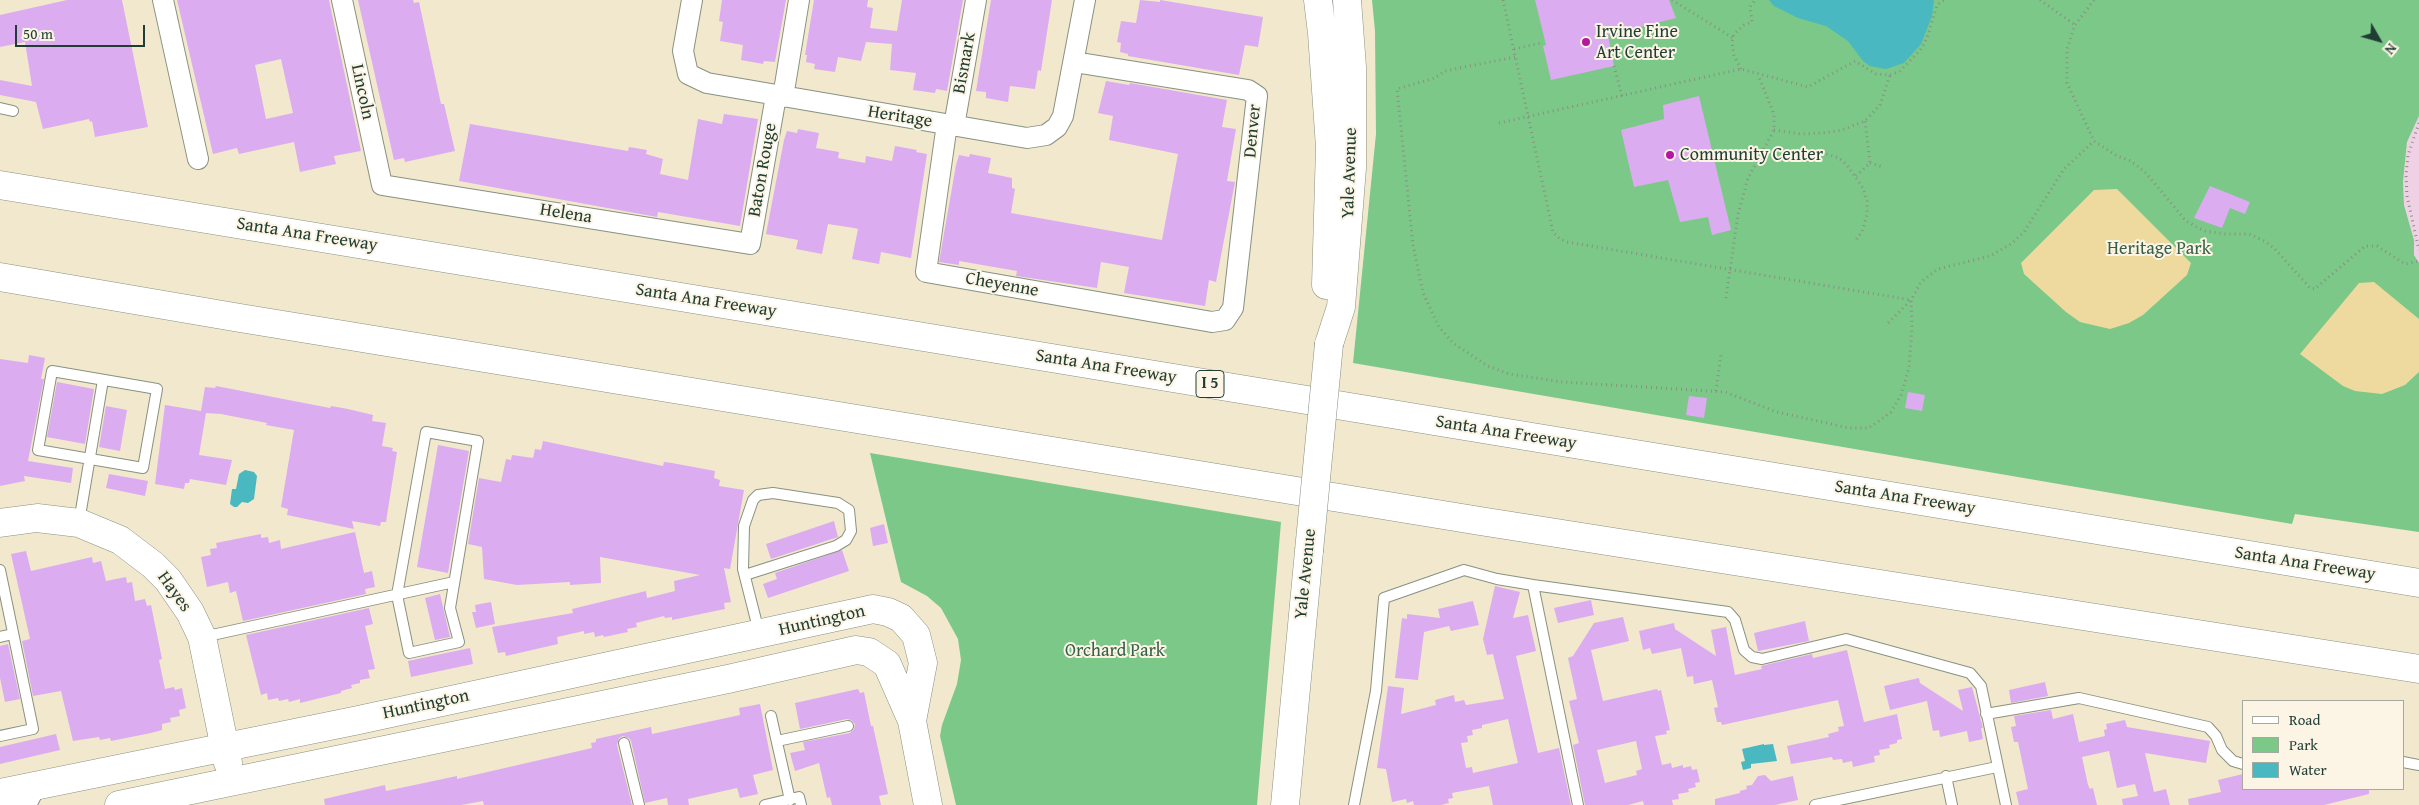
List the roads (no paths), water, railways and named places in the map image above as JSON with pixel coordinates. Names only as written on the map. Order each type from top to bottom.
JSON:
[{"type":"main road","name":"Yale Avenue","points":[[1285,805],[1329,344],[1325,306],[1330,147],[1318,0]]},
{"type":"main road","name":"Yale Avenue","points":[[1329,344],[1341,307],[1352,168],[1352,67],[1347,0]]},
{"type":"main road","name":"Santa Ana Freeway","points":[[0,185],[2419,583]]},
{"type":"main road","points":[[0,277],[250,320],[1480,521],[2419,669]]},
{"type":"main road","name":"Hayes","points":[[0,523],[37,518],[79,523],[120,540],[153,565],[180,595],[202,637],[223,746],[233,782]]},
{"type":"main road","name":"Huntington","points":[[0,792],[759,635],[813,621],[873,609],[888,612],[901,618],[916,635],[923,663],[919,694],[912,721]]},
{"type":"main road","name":"Huntington","points":[[119,805],[728,679],[856,650],[870,652],[887,664],[912,721]]},
{"type":"main road","points":[[912,721],[928,805]]},
{"type":"street","points":[[163,0],[198,159]]},
{"type":"street","name":"Lincoln","points":[[342,0],[382,185]]},
{"type":"street","name":"Heritage","points":[[692,0],[683,51],[688,74],[707,83],[1027,138],[1046,135],[1057,127],[1063,116],[1085,0]]},
{"type":"street","name":"Baton Rouge","points":[[750,244],[798,0]]},
{"type":"street","name":"Bismark","points":[[951,125],[976,0]]},
{"type":"street","name":"Denver","points":[[1074,62],[1248,90],[1257,96],[1233,308],[1225,320]]},
{"type":"street","name":"Cheyenne","points":[[951,125],[926,272],[1212,322],[1225,320]]},
{"type":"street","name":"Helena","points":[[382,185],[750,244]]},
{"type":"street","points":[[14,805],[28,801],[36,785]]},
{"type":"lane","points":[[0,108],[13,111]]},
{"type":"lane","points":[[52,371],[103,380],[157,389],[143,468],[38,450],[52,371]]},
{"type":"lane","points":[[79,523],[103,380]]},
{"type":"lane","points":[[426,432],[478,441],[454,582],[450,608],[459,642],[410,653],[397,595],[426,432]]},
{"type":"lane","points":[[745,575],[836,546],[846,540],[851,532],[849,510],[838,503],[773,493],[758,494],[749,506],[744,526],[745,575],[759,635]]},
{"type":"lane","points":[[0,570],[33,729],[0,736]]},
{"type":"lane","points":[[1354,805],[1376,691],[1384,598],[1464,570],[1497,579],[1533,585],[1728,612],[1735,620],[1744,650],[1752,658],[1762,659],[1846,639],[1970,673],[1981,686],[2006,805]]},
{"type":"lane","points":[[202,637],[454,582]]},
{"type":"lane","points":[[1533,585],[1578,805]]},
{"type":"lane","points":[[0,637],[13,634]]},
{"type":"lane","points":[[1986,714],[2079,698],[2208,727],[2216,736],[2222,750],[2233,761],[2242,764]]},
{"type":"lane","points":[[771,716],[790,800]]},
{"type":"lane","points":[[777,741],[848,726]]},
{"type":"lane","points":[[624,743],[638,805]]},
{"type":"lane","points":[[2404,762],[2419,765]]},
{"type":"lane","points":[[1815,805],[1946,776],[1997,767]]},
{"type":"lane","points":[[1946,776],[1952,805]]},
{"type":"lane","points":[[765,805],[798,797],[801,805]]},
{"type":"water","points":[[1769,0],[1934,0],[1932,16],[1921,44],[1904,63],[1886,69],[1870,66],[1863,61],[1848,41],[1826,26],[1798,18],[1774,6]]},
{"type":"water","points":[[245,470],[254,472],[257,476],[254,499],[248,503],[242,502],[237,507],[234,507],[230,504],[232,489],[236,489],[239,474]]},
{"type":"water","points":[[1773,744],[1777,761],[1751,764],[1751,768],[1743,770],[1741,762],[1745,761],[1742,749]]},
{"type":"place","name":"Irvine Fine Art Center","points":[[1586,42]]},
{"type":"place","name":"Community Center","points":[[1670,155]]},
{"type":"park label","name":"Heritage Park","points":[[2159,249]]},
{"type":"park label","name":"Orchard Park","points":[[1115,651]]}]
